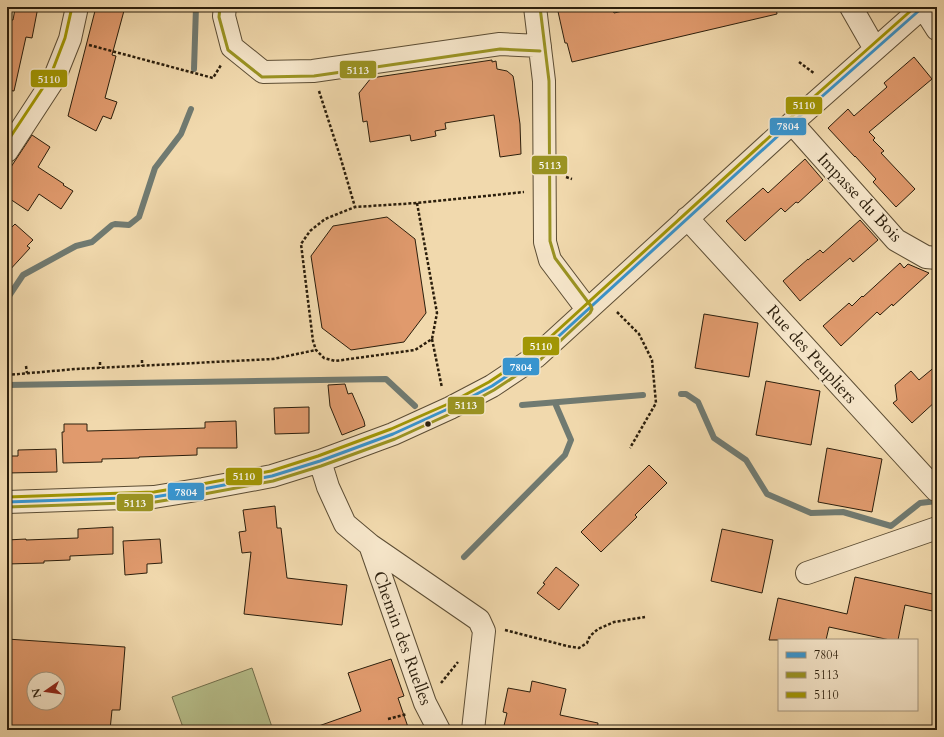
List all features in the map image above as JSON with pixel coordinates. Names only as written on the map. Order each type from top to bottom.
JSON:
[{"type":"street","points":[[7,151],[54,79],[70,39],[77,7]]},
{"type":"street","points":[[225,7],[224,16],[232,47],[263,72],[312,71],[500,44],[540,46]]},
{"type":"street","points":[[535,7],[544,81],[545,242],[550,260],[588,309]]},
{"type":"street","points":[[851,7],[875,49]]},
{"type":"street","points":[[7,502],[154,497],[272,476],[320,461],[393,434],[450,408],[492,386],[537,356],[792,123],[923,7],[937,29]]},
{"type":"street","name":"Impasse du Bois","points":[[792,123],[896,240],[926,257],[937,258]]},
{"type":"street","name":"Rue des Peupliers","points":[[688,218],[936,490]]},
{"type":"street","name":"Chemin des Ruelles","points":[[320,461],[328,487],[345,524],[370,545],[479,620],[484,631],[473,730]]},
{"type":"street","points":[[807,573],[937,528]]},
{"type":"street","name":"Chemin des Ruelles","points":[[370,545],[424,703],[439,730]]},
{"type":"path","points":[[70,39],[213,78],[232,47]]},
{"type":"path","points":[[312,71],[355,207]]},
{"type":"path","points":[[417,203],[437,313],[432,339],[415,350],[335,361],[324,358],[316,350],[313,341],[301,244],[310,231],[325,219],[355,207],[417,203],[544,190]]},
{"type":"path","points":[[614,309],[639,334],[652,360],[656,403],[630,448]]},
{"type":"path","points":[[7,375],[100,368],[273,359],[316,350]]},
{"type":"path","points":[[142,360],[142,366]]},
{"type":"path","points":[[100,362],[100,368]]},
{"type":"path","points":[[26,366],[27,373]]},
{"type":"path","points":[[499,629],[579,648],[586,644],[590,636],[598,628],[614,622],[646,618]]},
{"type":"green space","points":[[252,668],[273,730],[184,730],[172,697]]},
{"type":"building","points":[[17,7],[38,7],[32,38],[26,37],[14,91],[7,90],[7,31],[9,20],[13,20],[15,9],[17,9]]},
{"type":"building","points":[[96,7],[125,7],[112,55],[116,56],[105,98],[117,102],[111,119],[103,116],[96,131],[68,116]]},
{"type":"building","points":[[557,7],[612,7],[614,13],[640,7],[776,7],[777,14],[572,62],[567,43],[565,43]]},
{"type":"building","points":[[914,57],[932,79],[869,132],[875,138],[873,140],[884,151],[881,153],[915,189],[896,207],[873,182],[876,179],[828,128],[848,109],[854,116],[887,87],[884,83]]},
{"type":"building","points":[[492,60],[492,62],[496,61],[497,69],[507,71],[513,76],[520,124],[521,154],[500,157],[494,115],[445,123],[446,129],[435,131],[436,136],[411,141],[410,135],[370,142],[367,121],[363,122],[359,93],[371,78]]},
{"type":"building","points":[[32,135],[50,147],[38,167],[73,191],[61,209],[39,194],[28,211],[7,197],[7,173]]},
{"type":"building","points":[[805,159],[823,180],[798,203],[796,202],[785,212],[781,208],[745,241],[726,221],[763,188],[768,193]]},
{"type":"building","points":[[387,217],[415,239],[426,313],[404,342],[351,350],[322,328],[311,256],[333,226]]},
{"type":"building","points":[[860,220],[878,240],[853,262],[850,258],[800,301],[783,281],[820,250],[823,253]]},
{"type":"building","points":[[15,224],[33,240],[27,246],[30,248],[7,273],[7,232]]},
{"type":"building","points":[[900,263],[904,268],[908,264],[929,273],[893,306],[892,304],[880,315],[877,312],[841,346],[823,326],[849,303],[852,306],[862,296],[863,297]]},
{"type":"building","points":[[704,314],[758,323],[749,377],[695,368]]},
{"type":"building","points":[[937,365],[937,400],[912,423],[893,403],[897,400],[895,385],[911,371],[919,380]]},
{"type":"building","points":[[766,381],[820,391],[811,445],[756,435]]},
{"type":"building","points":[[345,384],[348,394],[352,393],[365,426],[342,435],[330,406],[328,385]]},
{"type":"building","points":[[309,407],[309,433],[275,434],[274,408]]},
{"type":"building","points":[[236,421],[237,448],[197,448],[197,455],[102,459],[102,462],[63,463],[62,432],[64,432],[64,424],[87,424],[87,431],[205,428],[205,422]]},
{"type":"building","points":[[827,448],[882,459],[872,512],[818,502]]},
{"type":"building","points":[[56,449],[57,472],[7,473],[7,456],[18,456],[18,450]]},
{"type":"building","points":[[649,465],[667,483],[635,515],[637,517],[601,552],[581,532]]},
{"type":"building","points":[[275,506],[277,528],[281,528],[287,578],[347,585],[342,625],[244,614],[251,552],[242,553],[239,532],[246,531],[243,510]]},
{"type":"building","points":[[113,527],[113,554],[70,556],[70,560],[44,561],[44,563],[7,564],[7,540],[78,538],[78,529]]},
{"type":"building","points":[[722,529],[773,540],[762,593],[711,581]]},
{"type":"building","points":[[160,539],[162,563],[147,564],[147,573],[125,575],[123,541]]},
{"type":"building","points":[[556,567],[579,585],[559,610],[537,593]]},
{"type":"building","points":[[855,577],[937,595],[937,612],[905,605],[898,639],[885,639],[829,627],[826,639],[769,640],[778,598],[847,614]]},
{"type":"building","points":[[7,639],[125,647],[120,710],[112,710],[110,730],[7,730]]},
{"type":"building","points":[[391,659],[404,696],[398,698],[409,730],[314,730],[313,728],[361,711],[348,673]]},
{"type":"building","points":[[532,681],[566,689],[560,715],[598,723],[597,730],[503,730],[507,713],[503,712],[508,688],[530,692]]},
{"type":"waterway","points":[[194,69],[196,7]]},
{"type":"waterway","points":[[7,299],[23,275],[76,246],[92,242],[112,225],[129,225],[139,217],[155,168],[181,134],[191,109]]},
{"type":"waterway","points":[[7,385],[386,379],[415,406]]},
{"type":"waterway","points":[[681,394],[686,394],[698,402],[714,438],[746,460],[767,494],[811,513],[843,512],[891,526],[920,503],[937,501]]},
{"type":"waterway","points":[[522,405],[643,395]]},
{"type":"waterway","points":[[464,557],[565,455],[571,440],[555,403]]},
{"type":"transit line","name":"5110","points":[[7,142],[50,77],[65,38],[72,7]]},
{"type":"transit line","name":"5113","points":[[220,7],[219,17],[228,50],[262,77],[314,76],[500,49],[540,51]]},
{"type":"transit line","name":"5113","points":[[7,507],[155,502],[273,481],[321,466],[395,439],[452,413],[494,390],[540,360],[590,313],[592,309],[555,258],[550,241],[549,81],[540,7]]},
{"type":"transit line","name":"5110","points":[[7,497],[154,492],[271,471],[318,456],[391,429],[448,404],[489,382],[534,352],[789,119],[915,7]]},
{"type":"transit line","name":"7804","points":[[7,502],[154,497],[272,476],[320,461],[393,434],[450,408],[492,386],[537,356],[792,123],[923,7]]}]
